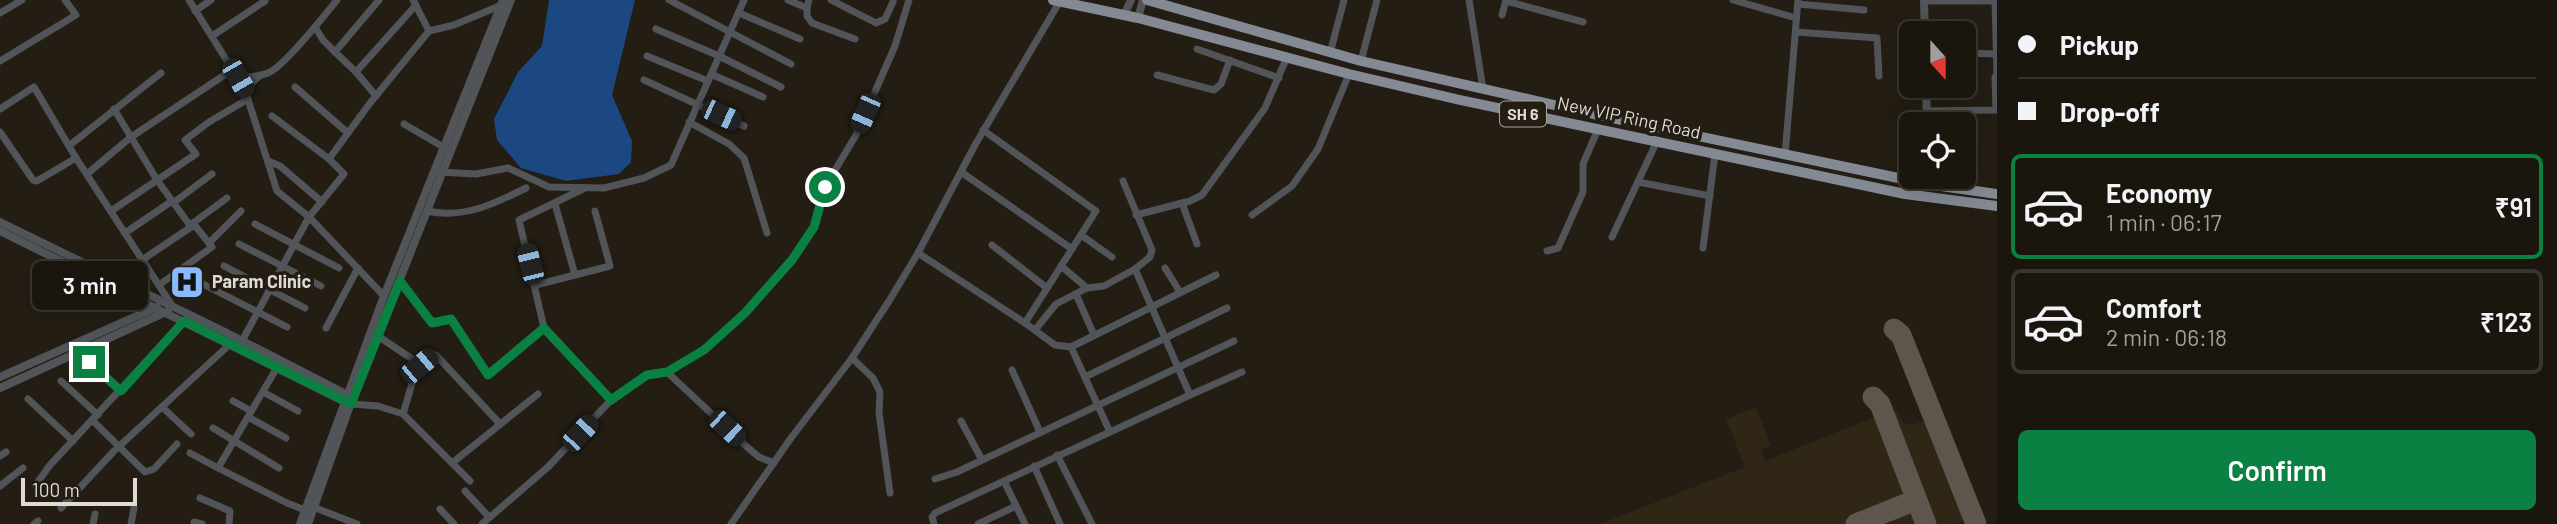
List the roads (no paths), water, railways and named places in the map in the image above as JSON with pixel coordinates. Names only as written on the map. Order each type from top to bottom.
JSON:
[{"type":"main road","name":"New VIP Ring Road","points":[[1145,0],[1361,61],[1791,156],[1899,176]]},
{"type":"main road","name":"New VIP Ring Road","points":[[1058,1],[1138,18],[1349,74],[1598,129],[1905,194],[1997,206]]},
{"type":"main road","points":[[1791,156],[1794,170]]},
{"type":"main road","name":"New VIP Ring Road","points":[[1970,189],[1997,194]]},
{"type":"street","points":[[0,13],[22,0]]},
{"type":"street","points":[[0,61],[76,15],[65,0]]},
{"type":"street","points":[[189,0],[245,90],[277,191],[309,217],[384,296]]},
{"type":"street","points":[[195,11],[211,0]]},
{"type":"street","points":[[212,36],[268,0]]},
{"type":"street","points":[[245,90],[259,76],[277,67],[337,0]]},
{"type":"street","points":[[335,52],[379,0]]},
{"type":"street","points":[[329,159],[429,32],[454,25],[511,0]]},
{"type":"street","points":[[308,524],[310,510],[384,296],[511,0]]},
{"type":"street","points":[[668,0],[791,64]]},
{"type":"street","points":[[439,172],[475,174],[508,167],[549,187],[604,188],[644,178],[671,165],[744,0]]},
{"type":"street","points":[[788,0],[808,4],[807,16],[813,23],[855,39]]},
{"type":"street","points":[[831,0],[876,23],[885,19],[892,1],[906,9]]},
{"type":"street","points":[[482,524],[548,467],[611,400],[647,375],[667,372],[704,350],[745,313],[792,260],[814,227],[825,187],[856,135],[895,46],[909,0]]},
{"type":"street","points":[[1124,15],[1131,0]]},
{"type":"street","points":[[1138,18],[1145,0]]},
{"type":"street","points":[[1330,53],[1344,0]]},
{"type":"street","points":[[1361,61],[1377,0]]},
{"type":"street","points":[[1469,0],[1483,89]]},
{"type":"street","points":[[1502,15],[1506,0],[1583,22]]},
{"type":"street","points":[[1733,0],[1796,18]]},
{"type":"street","points":[[1925,21],[1924,1],[1996,0],[1996,111],[1927,111],[1926,98]]},
{"type":"street","points":[[731,524],[790,438],[852,358],[918,253],[983,130],[1058,1]]},
{"type":"street","points":[[356,72],[414,2],[429,32]]},
{"type":"street","points":[[1791,156],[1798,2],[1864,10]]},
{"type":"street","points":[[348,399],[400,281],[427,211],[445,148],[502,3]]},
{"type":"street","points":[[739,13],[800,39]]},
{"type":"street","points":[[315,27],[323,40],[376,96]]},
{"type":"street","points":[[656,29],[719,56],[780,87]]},
{"type":"street","points":[[1796,32],[1877,38],[1879,76]]},
{"type":"street","points":[[306,35],[323,40]]},
{"type":"street","points":[[1198,49],[1279,78]]},
{"type":"street","points":[[1976,53],[1996,54]]},
{"type":"street","points":[[647,56],[763,97]]},
{"type":"street","points":[[1136,215],[1197,199],[1202,195],[1260,116],[1287,57]]},
{"type":"street","points":[[1157,75],[1214,90],[1221,84],[1230,60]]},
{"type":"street","points":[[87,174],[131,137],[232,70]]},
{"type":"street","points":[[70,145],[161,73]]},
{"type":"street","points":[[1252,215],[1292,186],[1312,158],[1349,74]]},
{"type":"street","points":[[238,78],[259,76]]},
{"type":"street","points":[[644,80],[744,126]]},
{"type":"street","points":[[295,87],[348,133]]},
{"type":"street","points":[[0,109],[34,88],[159,285],[170,309],[184,321],[229,345],[279,365],[362,405],[378,406],[402,414],[470,481]]},
{"type":"street","points":[[111,211],[195,154],[186,140],[209,122],[248,99]]},
{"type":"street","points":[[114,109],[157,180],[212,247],[159,285]]},
{"type":"street","points":[[242,341],[309,217],[344,174],[329,159],[272,116]]},
{"type":"street","points":[[690,122],[729,144],[744,158],[767,233]]},
{"type":"street","points":[[404,124],[445,148]]},
{"type":"street","points":[[1547,251],[1558,248],[1583,192],[1583,164],[1598,129]]},
{"type":"street","points":[[983,130],[1096,211],[1026,323]]},
{"type":"street","points":[[0,132],[33,180],[37,181],[76,158]]},
{"type":"street","points":[[1612,237],[1657,141]]},
{"type":"street","points":[[1703,248],[1715,154]]},
{"type":"street","points":[[268,160],[280,166],[322,202]]},
{"type":"street","points":[[961,172],[1072,249]]},
{"type":"street","points":[[125,233],[212,174]]},
{"type":"street","points":[[1035,330],[1056,304],[1087,288],[1104,286],[1135,269],[1153,254],[1123,181]]},
{"type":"street","points":[[1638,182],[1710,196]]},
{"type":"street","points":[[427,211],[444,215],[475,211],[526,188]]},
{"type":"street","points":[[587,188],[519,220],[544,328],[611,400]]},
{"type":"street","points":[[142,260],[226,198]]},
{"type":"street","points":[[1182,203],[1197,244]]},
{"type":"street","points":[[555,204],[575,275]]},
{"type":"street","points":[[209,243],[241,211]]},
{"type":"street","points":[[536,285],[610,266],[596,211]]},
{"type":"street","points":[[0,222],[161,305]]},
{"type":"street","points":[[255,224],[339,268]]},
{"type":"street","points":[[0,231],[242,341],[279,365]]},
{"type":"street","points":[[1081,235],[1112,257]]},
{"type":"street","points":[[239,244],[321,286]]},
{"type":"street","points":[[992,245],[1048,288]]},
{"type":"street","points":[[918,253],[1055,345],[1071,347],[1216,275]]},
{"type":"street","points":[[224,266],[305,308]]},
{"type":"street","points":[[1061,266],[1087,288]]},
{"type":"street","points":[[326,328],[358,268]]},
{"type":"street","points":[[1166,268],[1180,292]]},
{"type":"street","points":[[1135,269],[1190,395]]},
{"type":"street","points":[[400,281],[432,323],[451,319],[488,375],[544,328]]},
{"type":"street","points":[[203,284],[287,327]]},
{"type":"street","points":[[1076,294],[1094,335]]},
{"type":"street","points":[[0,377],[161,305]]},
{"type":"street","points":[[1085,377],[1227,308]]},
{"type":"street","points":[[0,388],[170,309]]},
{"type":"street","points":[[36,486],[50,465],[184,321]]},
{"type":"street","points":[[378,336],[417,361],[419,366]]},
{"type":"street","points":[[935,479],[982,460],[1234,341]]},
{"type":"street","points":[[61,509],[120,446],[229,345]]},
{"type":"street","points":[[1071,347],[1110,432]]},
{"type":"street","points":[[402,414],[419,366],[432,355],[436,355],[500,424]]},
{"type":"street","points":[[852,358],[873,378],[880,392],[879,413],[890,493]]},
{"type":"street","points":[[89,362],[121,391]]},
{"type":"street","points":[[218,468],[279,365]]},
{"type":"street","points":[[1012,370],[1040,432]]},
{"type":"street","points":[[667,372],[758,457],[774,463]]},
{"type":"street","points":[[933,524],[932,517],[935,513],[1241,372]]},
{"type":"street","points":[[61,381],[138,467],[150,472],[177,444]]},
{"type":"street","points":[[263,392],[299,411]]},
{"type":"street","points":[[452,463],[538,394]]},
{"type":"street","points":[[28,399],[73,441]]},
{"type":"street","points":[[233,401],[286,439]]},
{"type":"street","points":[[162,407],[191,434]]},
{"type":"street","points":[[961,421],[982,460]]},
{"type":"street","points":[[213,428],[279,468]]},
{"type":"street","points":[[190,453],[287,503],[357,524]]},
{"type":"street","points":[[1057,455],[1092,524]]},
{"type":"street","points":[[1034,466],[1060,524]]},
{"type":"street","points":[[0,486],[23,468]]},
{"type":"street","points":[[1004,481],[1024,524]]},
{"type":"street","points":[[465,491],[489,517]]},
{"type":"street","points":[[200,498],[230,511],[229,524]]},
{"type":"street","points":[[978,524],[1016,506]]},
{"type":"street","points":[[131,524],[134,508]]},
{"type":"street","points":[[440,509],[454,524]]},
{"type":"street","points":[[300,524],[310,510]]},
{"type":"street","points":[[93,524],[95,514]]},
{"type":"water","points":[[549,0],[635,0],[612,95],[632,141],[631,162],[619,174],[566,181],[521,168],[497,140],[494,119],[518,72],[542,46]]},
{"type":"place","name":"Param Clinic","points":[[187,282]]}]
